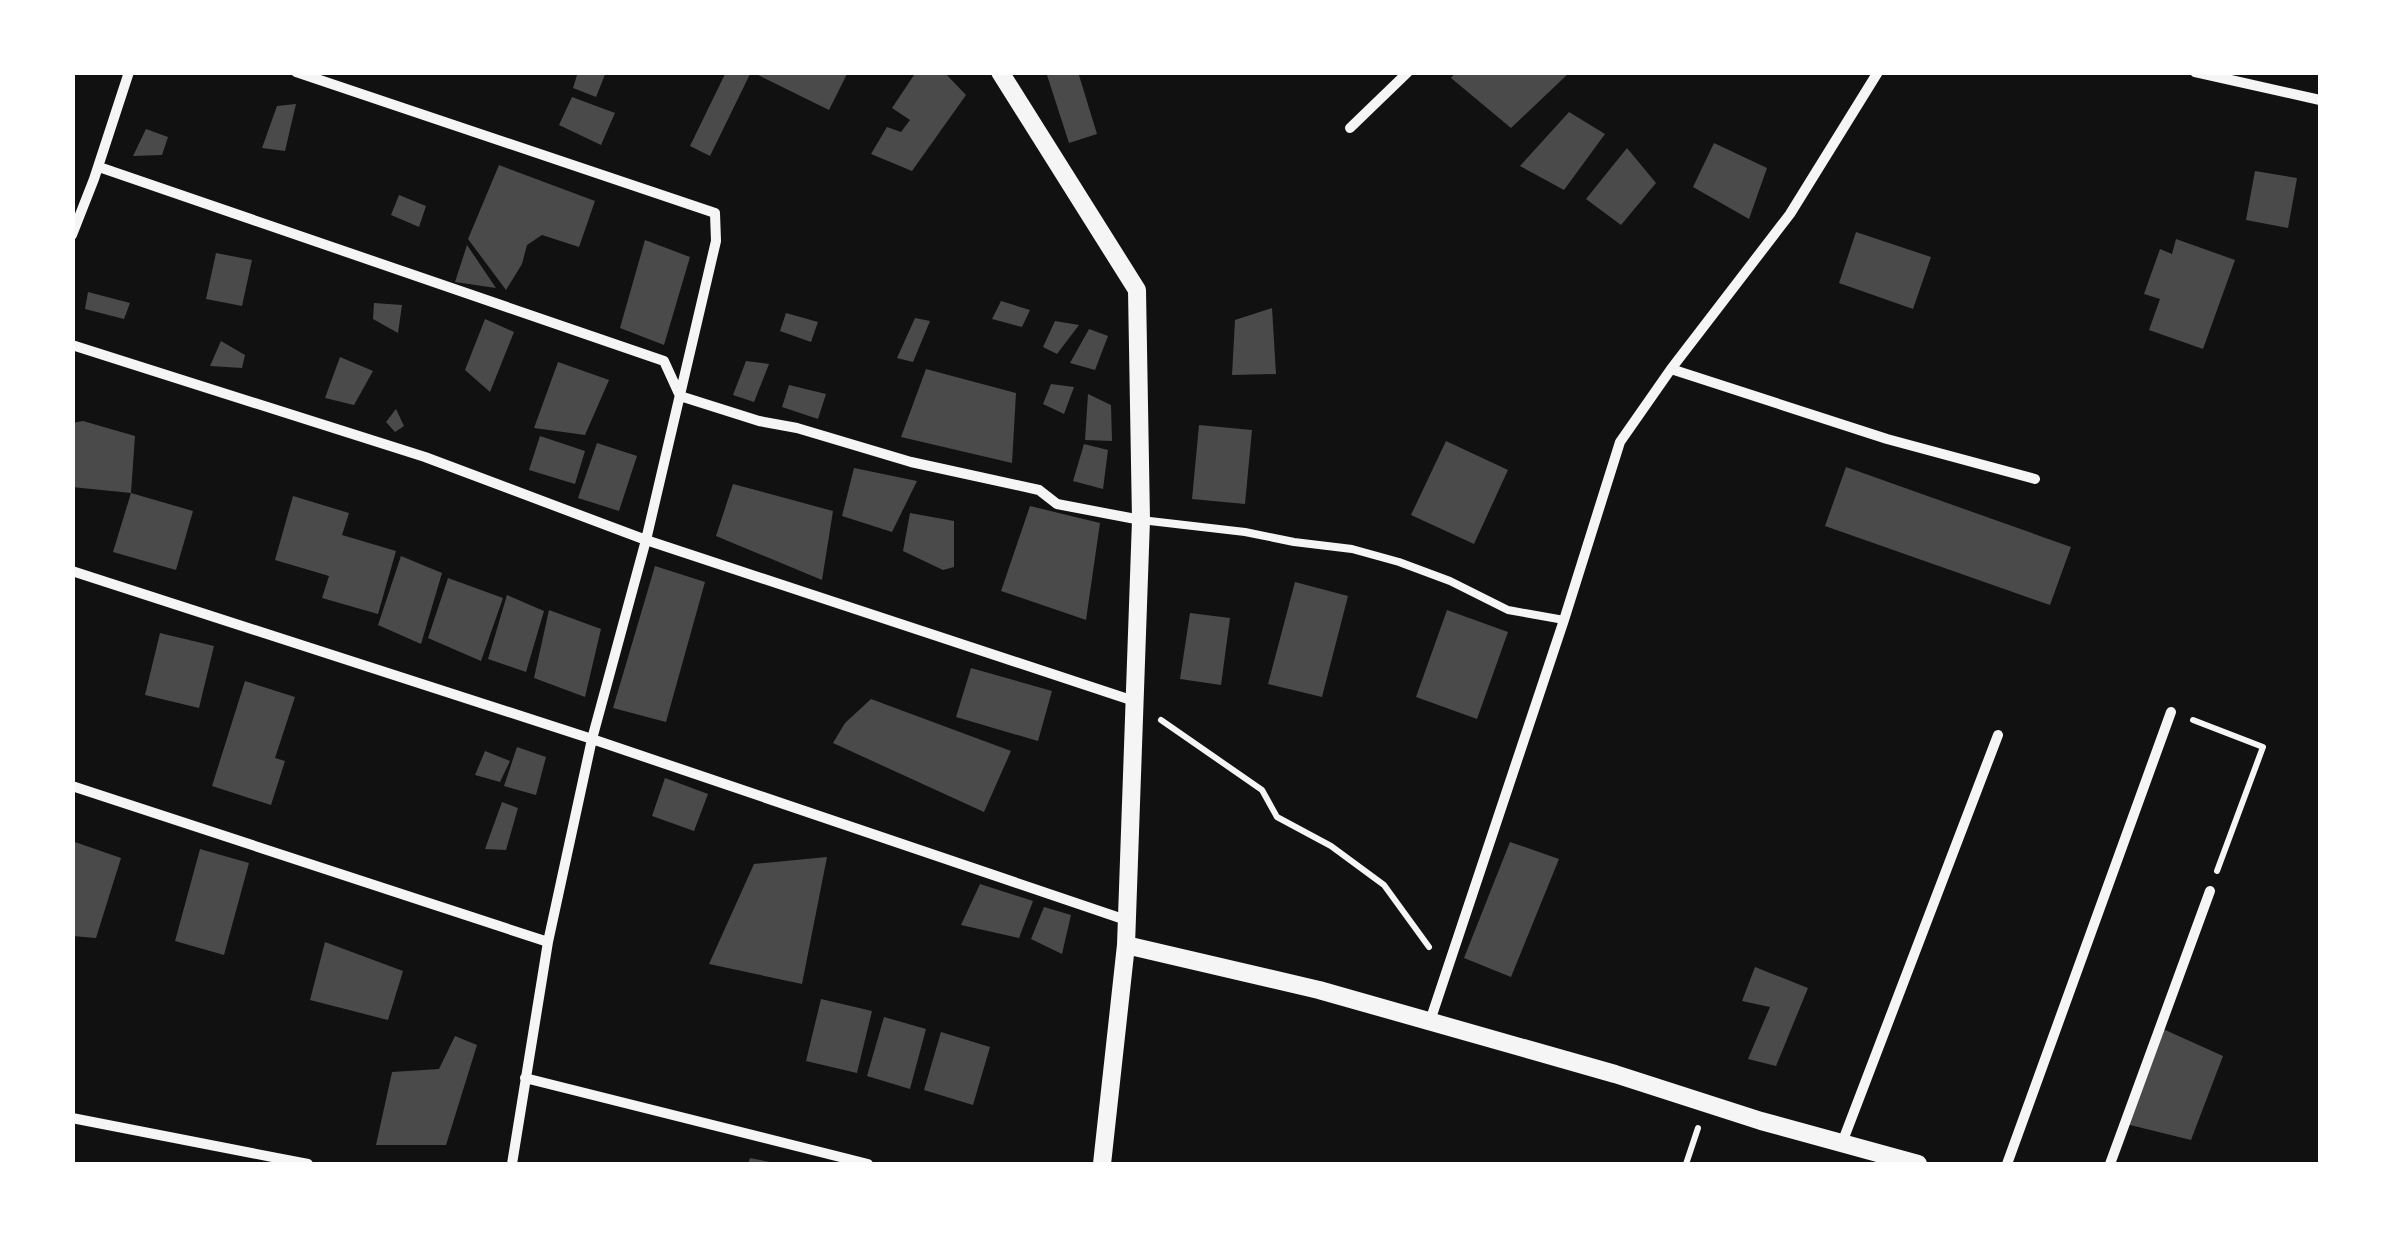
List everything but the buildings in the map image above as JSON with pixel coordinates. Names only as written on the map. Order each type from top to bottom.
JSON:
[{"type":"street","points":[[72,235],[129,72]]},
{"type":"street","points":[[296,72],[715,213],[716,240],[646,540],[592,739],[548,942],[512,1164]]},
{"type":"street","points":[[1000,72],[1137,290],[1141,520],[1126,944],[1102,1164]]},
{"type":"street","points":[[1350,128],[1408,72]]},
{"type":"street","points":[[1430,1021],[1620,442],[1790,214],[1878,72]]},
{"type":"street","points":[[2194,72],[2320,100]]},
{"type":"street","points":[[98,167],[664,361],[680,396],[911,462],[1038,490],[1057,504],[1141,520]]},
{"type":"street","points":[[72,345],[425,457],[646,540],[1134,702]]},
{"type":"street","points":[[1671,369],[1888,439],[2035,479]]},
{"type":"street","points":[[72,570],[592,739],[1126,920]]},
{"type":"street","points":[[2007,1164],[2172,712]]},
{"type":"street","points":[[1842,1144],[1998,735]]},
{"type":"street","points":[[72,786],[548,942]]},
{"type":"street","points":[[2110,1164],[2210,891]]},
{"type":"street","points":[[1126,944],[1319,990],[1918,1164]]},
{"type":"street","points":[[525,1078],[868,1164]]},
{"type":"street","points":[[72,1118],[308,1164]]},
{"type":"lane","points":[[1141,520],[1352,549],[1450,581],[1508,610],[1564,620]]},
{"type":"path","points":[[1134,702],[1262,790],[1277,817],[1332,846],[1384,885],[1447,972]]},
{"type":"path","points":[[2172,712],[2262,746],[2210,891]]},
{"type":"path","points":[[1686,1164],[1707,1104]]}]
